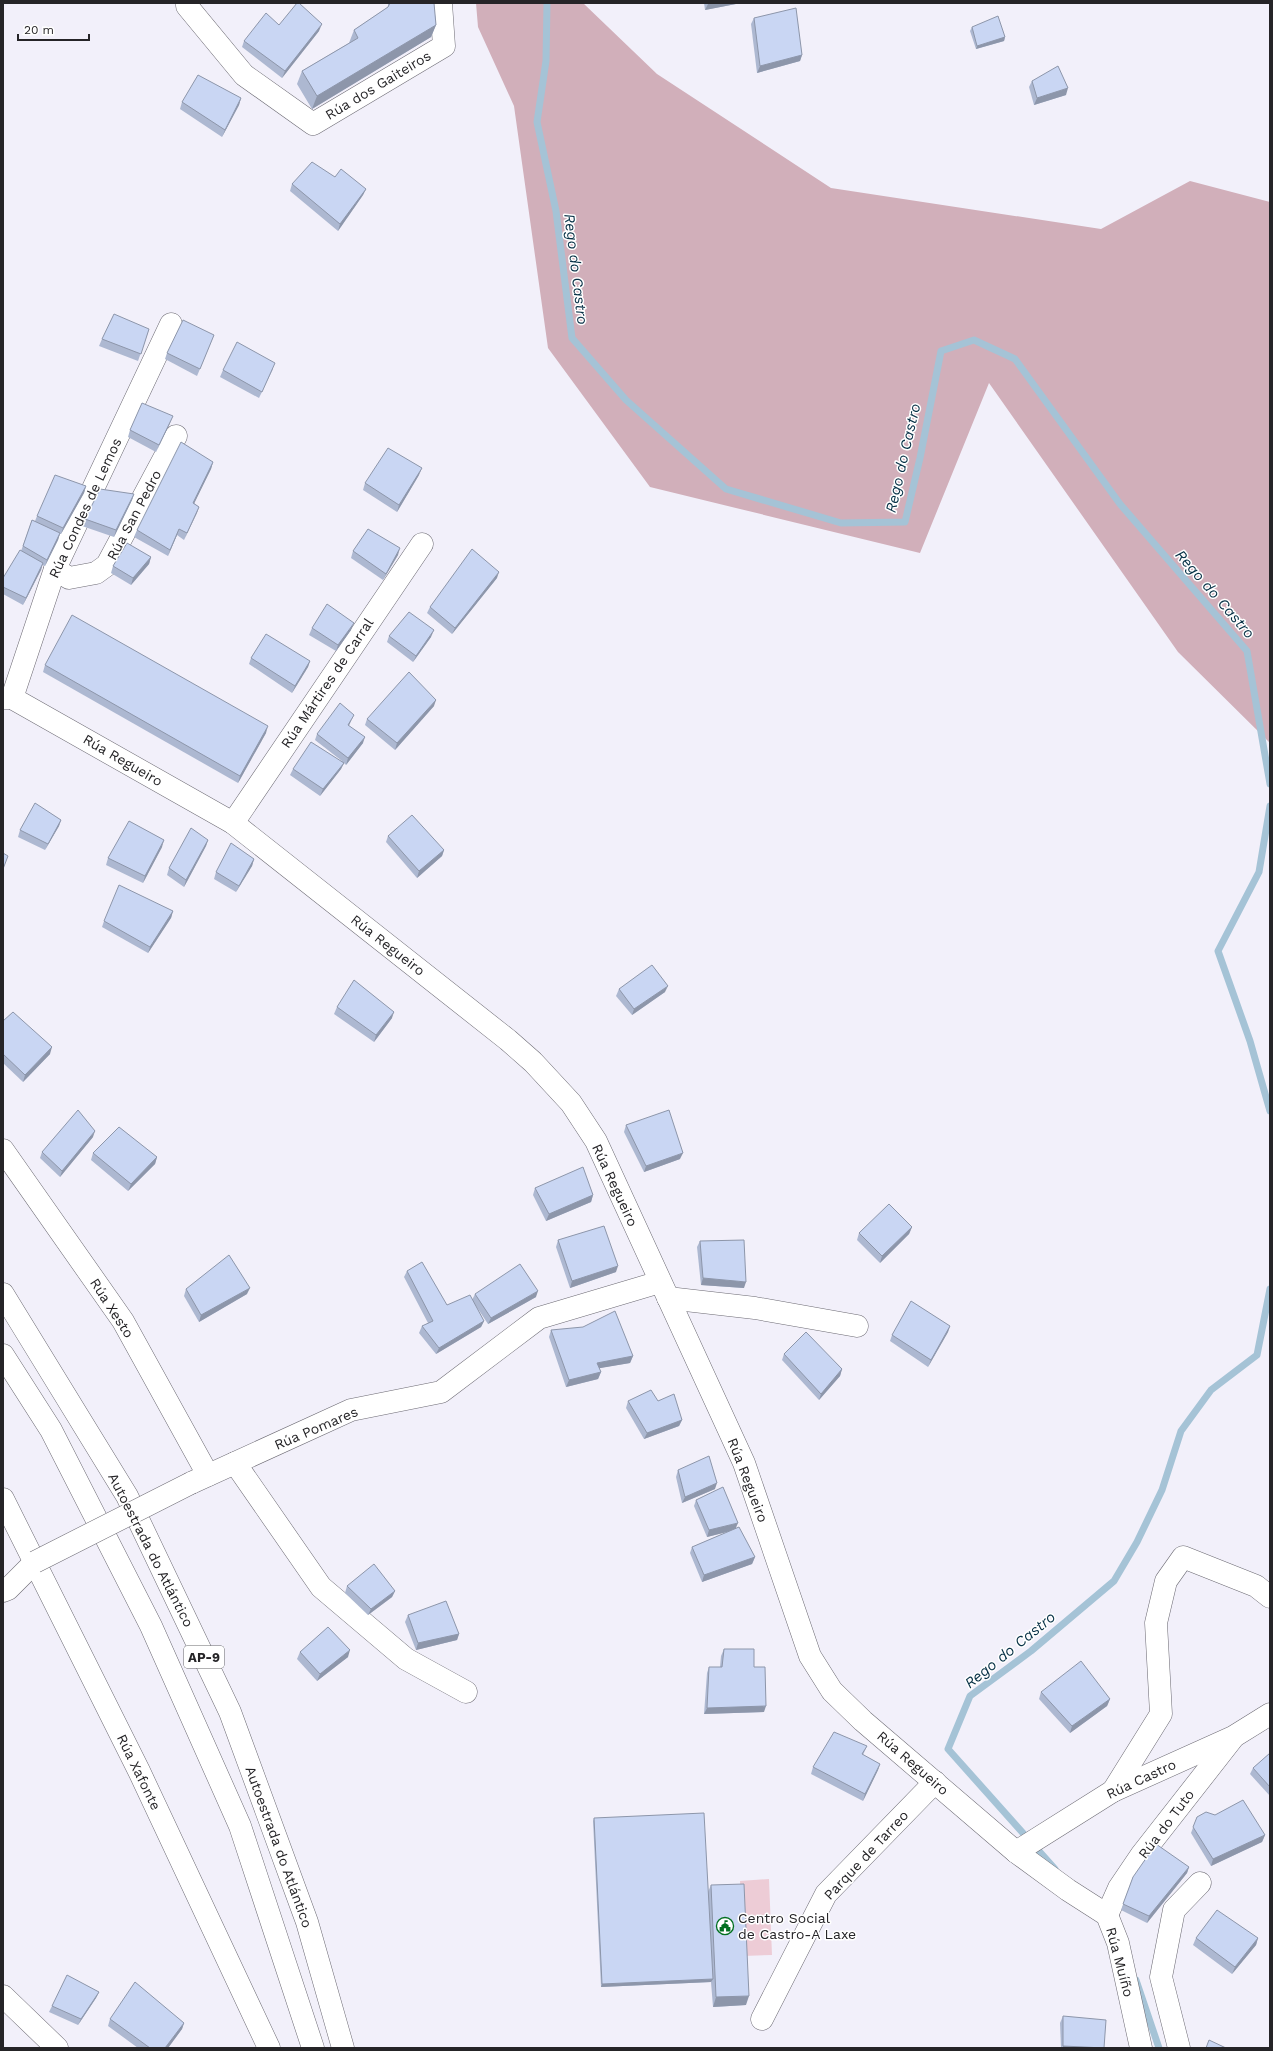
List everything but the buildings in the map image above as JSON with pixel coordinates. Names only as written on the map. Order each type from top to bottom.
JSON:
[{"type":"main road","name":"Rúa dos Gaiteiros","points":[[186,3],[244,74],[312,124],[444,46],[441,3]]},
{"type":"main road","name":"Rúa Condes de Lemos","points":[[8,698],[55,569],[171,324]]},
{"type":"main road","name":"Rúa San Pedro","points":[[55,569],[70,578],[96,573],[107,565],[176,436]]},
{"type":"main road","name":"Rúa Mártires de Carral","points":[[233,823],[422,544]]},
{"type":"main road","name":"Rúa Regueiro","points":[[8,698],[233,823],[508,1040],[533,1062],[571,1103],[596,1141],[744,1463],[810,1656],[832,1691],[863,1721],[1016,1852]]},
{"type":"main road","name":"Rúa Xesto","points":[[3,1150],[123,1321],[200,1479]]},
{"type":"main road","points":[[664,1290],[857,1326]]},
{"type":"main road","name":"Rúa Pomares","points":[[3,1591],[8,1589],[35,1562],[200,1479],[351,1410],[441,1392],[539,1318],[664,1290]]},
{"type":"main road","name":"Autoestrada do Atlántico","points":[[3,1294],[127,1496],[230,1712],[307,1922],[343,2048]]},
{"type":"main road","name":"Autoestrada do Atlántico","points":[[3,1355],[51,1430],[151,1626],[240,1826],[313,2048]]},
{"type":"main road","points":[[235,1463],[321,1587],[406,1659],[466,1692]]},
{"type":"main road","name":"Rúa Xafonte","points":[[3,1499],[139,1771],[269,2048]]},
{"type":"main road","points":[[1113,1791],[1161,1714],[1156,1623],[1166,1581],[1183,1556],[1256,1586],[1270,1597]]},
{"type":"main road","name":"Rúa Castro","points":[[1016,1852],[1113,1791],[1233,1737],[1270,1714]]},
{"type":"main road","name":"Rúa do Tuto","points":[[1107,1916],[1119,1888],[1142,1854],[1233,1737]]},
{"type":"main road","name":"Parque de Tarreo","points":[[762,2019],[826,1894],[935,1782]]},
{"type":"main road","name":"Rúa Muíño","points":[[1016,1852],[1107,1916],[1118,1943],[1141,2048]]},
{"type":"main road","points":[[1179,2048],[1161,1977],[1174,1910],[1200,1883]]},
{"type":"main road","points":[[3,1996],[57,2048]]},
{"type":"shaded area","points":[[476,3],[583,3],[657,74],[831,188],[1101,229],[1190,181],[1270,202],[1270,743],[1178,652],[989,383],[920,553],[650,487],[548,348],[514,106],[478,27]]},
{"type":"shaded area","points":[[769,1879],[772,1955],[743,1956],[740,1881]]},
{"type":"waterway","name":"Rego do Castro","points":[[547,3],[546,61],[537,122],[556,211],[572,338],[626,400],[726,489],[841,523],[905,522],[920,458],[941,351],[974,340],[1015,359],[1120,504],[1247,651],[1270,784]]},
{"type":"waterway","name":"Rego do Castro","points":[[1270,806],[1259,872],[1218,951],[1250,1041],[1270,1111]]},
{"type":"waterway","name":"Rego do Castro","points":[[1055,1869],[948,1749],[970,1696],[1031,1651],[1114,1581],[1137,1542],[1162,1490],[1181,1431],[1211,1390],[1257,1355],[1270,1289]]},
{"type":"waterway","name":"Rego do Castro","points":[[1136,1980],[1159,2048]]},
{"type":"place","name":"Centro Social de Castro-A Laxe","points":[[725,1926]]}]
